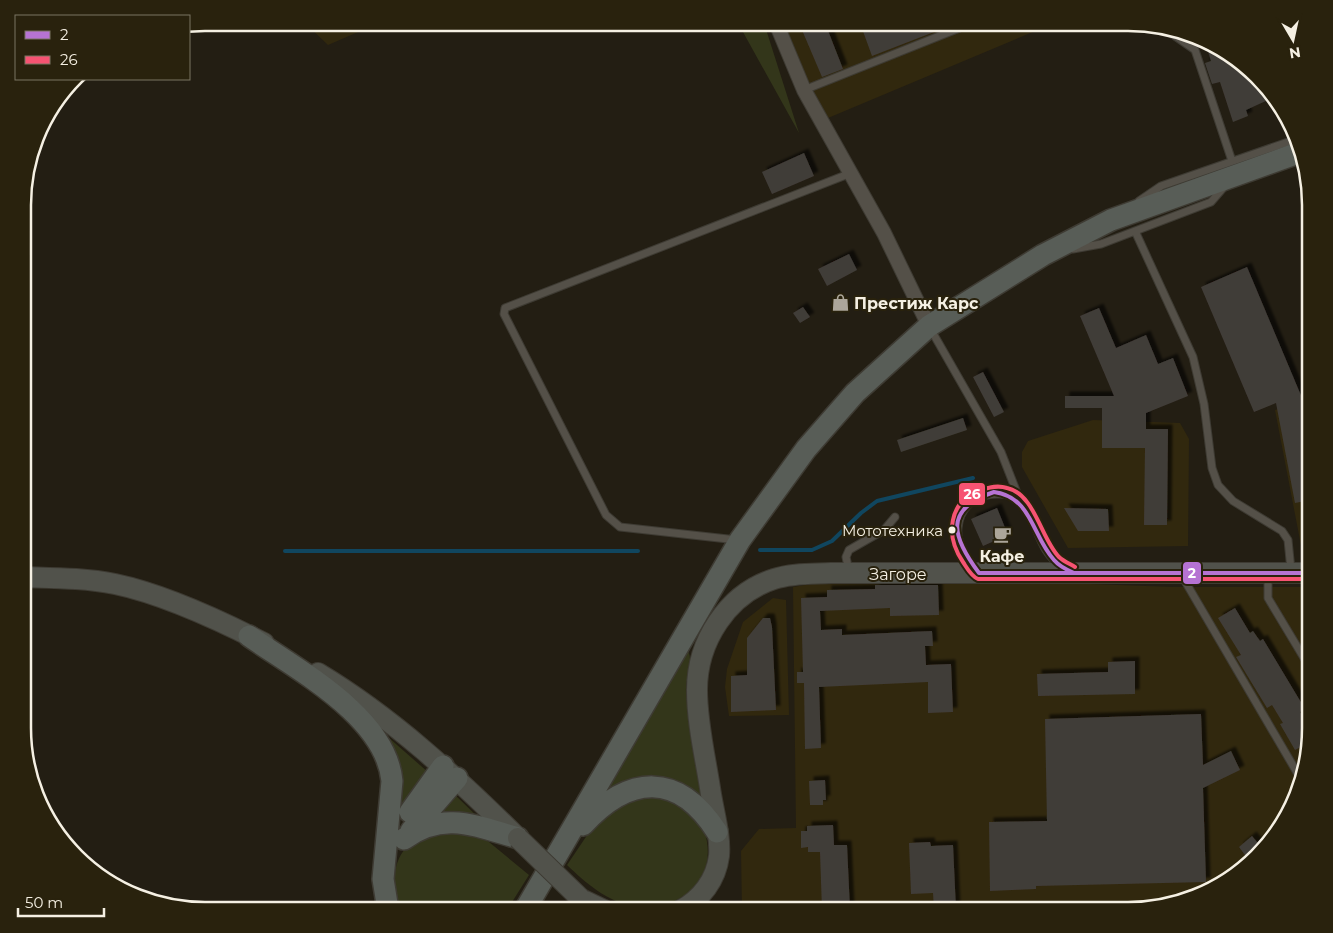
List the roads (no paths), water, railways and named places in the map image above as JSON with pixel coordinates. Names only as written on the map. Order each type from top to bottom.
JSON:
[{"type":"main road","points":[[530,901],[740,540],[806,449],[850,399],[929,326],[1048,252],[1111,220],[1233,168],[1294,154]]},
{"type":"main road","points":[[249,636],[346,704],[374,734],[383,748],[391,770],[392,795],[384,857],[384,885],[387,901]]},
{"type":"main road","points":[[384,857],[450,772]]},
{"type":"main road","points":[[404,839],[450,772]]},
{"type":"main road","points":[[562,847],[604,804],[640,786],[661,786],[681,794],[700,808],[717,832]]},
{"type":"main road","points":[[384,857],[404,839],[427,825],[446,822],[467,824],[518,838]]},
{"type":"main road","points":[[522,901],[544,876]]},
{"type":"street","points":[[780,32],[804,90],[884,233],[929,326]]},
{"type":"street","name":"Загоре","points":[[693,902],[699,897],[712,880],[719,856],[698,712],[697,673],[709,638],[728,608],[742,595],[758,586],[791,575],[1300,573]]},
{"type":"street","points":[[32,577],[68,578],[115,584],[161,598],[249,636],[298,661],[367,704],[450,772],[581,898],[588,901]]},
{"type":"lane","points":[[804,90],[949,32]]},
{"type":"lane","points":[[1180,40],[1195,50],[1233,168]]},
{"type":"lane","points":[[1048,252],[1101,244],[1211,202],[1233,168],[1290,142]]},
{"type":"lane","points":[[740,540],[620,527],[613,523],[606,515],[504,314],[504,310],[851,173]]},
{"type":"lane","points":[[1135,232],[1193,357],[1204,404],[1212,468],[1218,485],[1233,500],[1282,531],[1288,540],[1300,573]]},
{"type":"lane","points":[[929,326],[1001,452],[1021,503],[1044,547],[1055,562],[1074,574]]},
{"type":"lane","points":[[979,574],[968,559],[959,541],[957,530],[963,510],[977,498],[994,494],[1004,494],[1021,503]]},
{"type":"lane","points":[[850,574],[846,557],[849,550],[884,530],[895,517]]},
{"type":"lane","points":[[1180,573],[1296,771]]},
{"type":"lane","points":[[1268,573],[1268,598],[1301,653]]},
{"type":"waterway","points":[[760,550],[812,550],[832,541],[861,513],[877,501],[973,478]]},
{"type":"waterway","points":[[285,551],[638,551]]},
{"type":"place","name":"Престиж Карс","points":[[840,303]]},
{"type":"place","name":"Мототехника","points":[[952,530]]},
{"type":"place","name":"Кафе","points":[[1002,534]]}]
